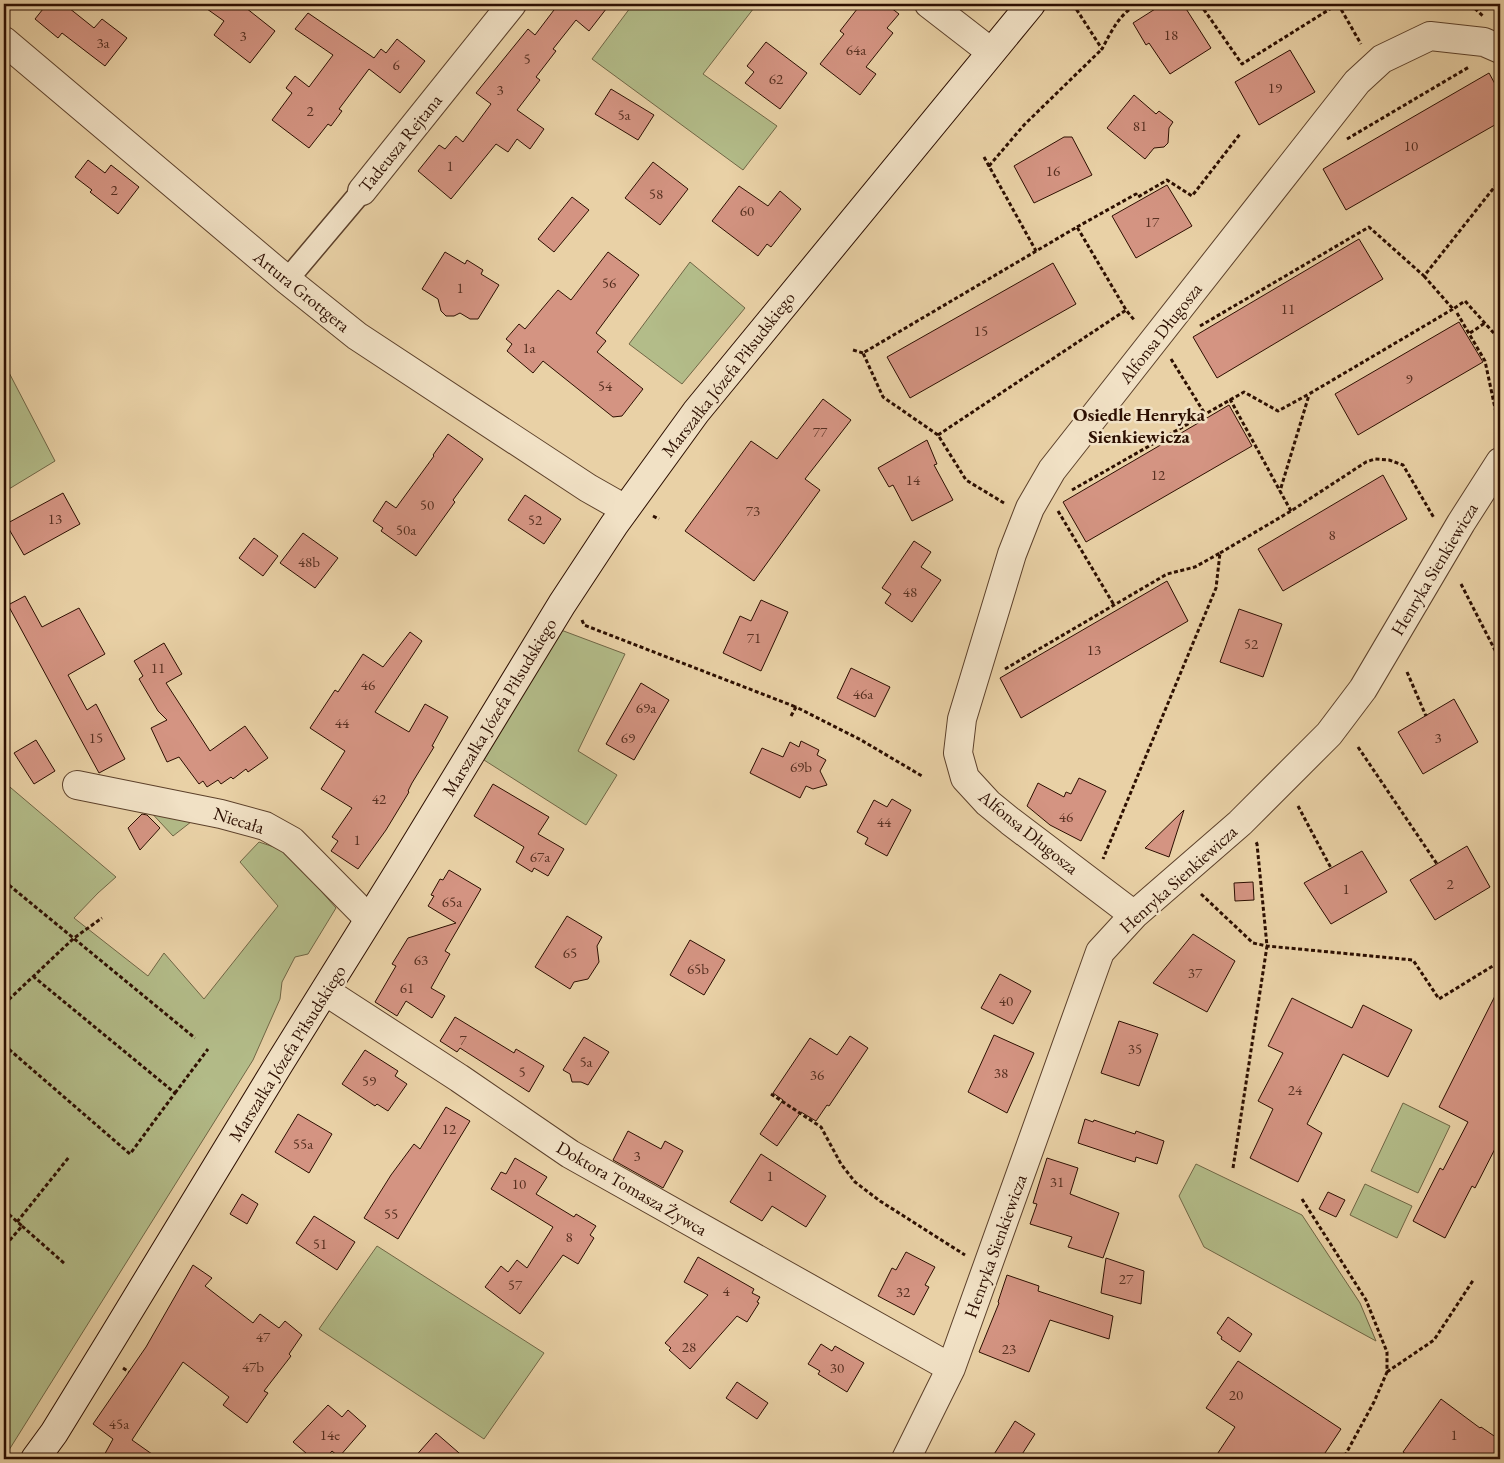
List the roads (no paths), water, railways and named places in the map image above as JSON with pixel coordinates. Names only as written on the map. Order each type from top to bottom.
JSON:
[{"type":"street","name":"Tadeusza Rejtana","points":[[287,280],[362,191],[512,4]]},
{"type":"street","points":[[928,4],[991,52]]},
{"type":"street","name":"Marszałka Józefa Piłsudskiego","points":[[35,1459],[84,1385],[562,604],[625,509],[696,412],[1031,4]]},
{"type":"street","name":"Alfonsa Długosza","points":[[1134,914],[1010,821],[988,803],[965,778],[958,753],[962,719],[1012,554],[1037,506],[1052,470],[1161,349],[1357,82],[1382,59],[1430,36],[1484,42],[1498,48]]},
{"type":"street","name":"Artura Grottgera","points":[[4,41],[287,280],[357,336],[588,488],[625,509]]},
{"type":"street","name":"Henryka Sienkiewicza","points":[[906,1459],[951,1368],[1100,952],[1134,914],[1240,823],[1329,734],[1363,689],[1461,523],[1500,462]]},
{"type":"street","name":"Niecała","points":[[77,785],[221,814],[265,826],[292,841],[369,919]]},
{"type":"street","name":"Doktora Tomasza Żywca","points":[[325,991],[459,1078],[570,1154],[951,1368]]},
{"type":"district","name":"Osiedle Henryka Sienkiewicza","points":[[1139,425]]}]
